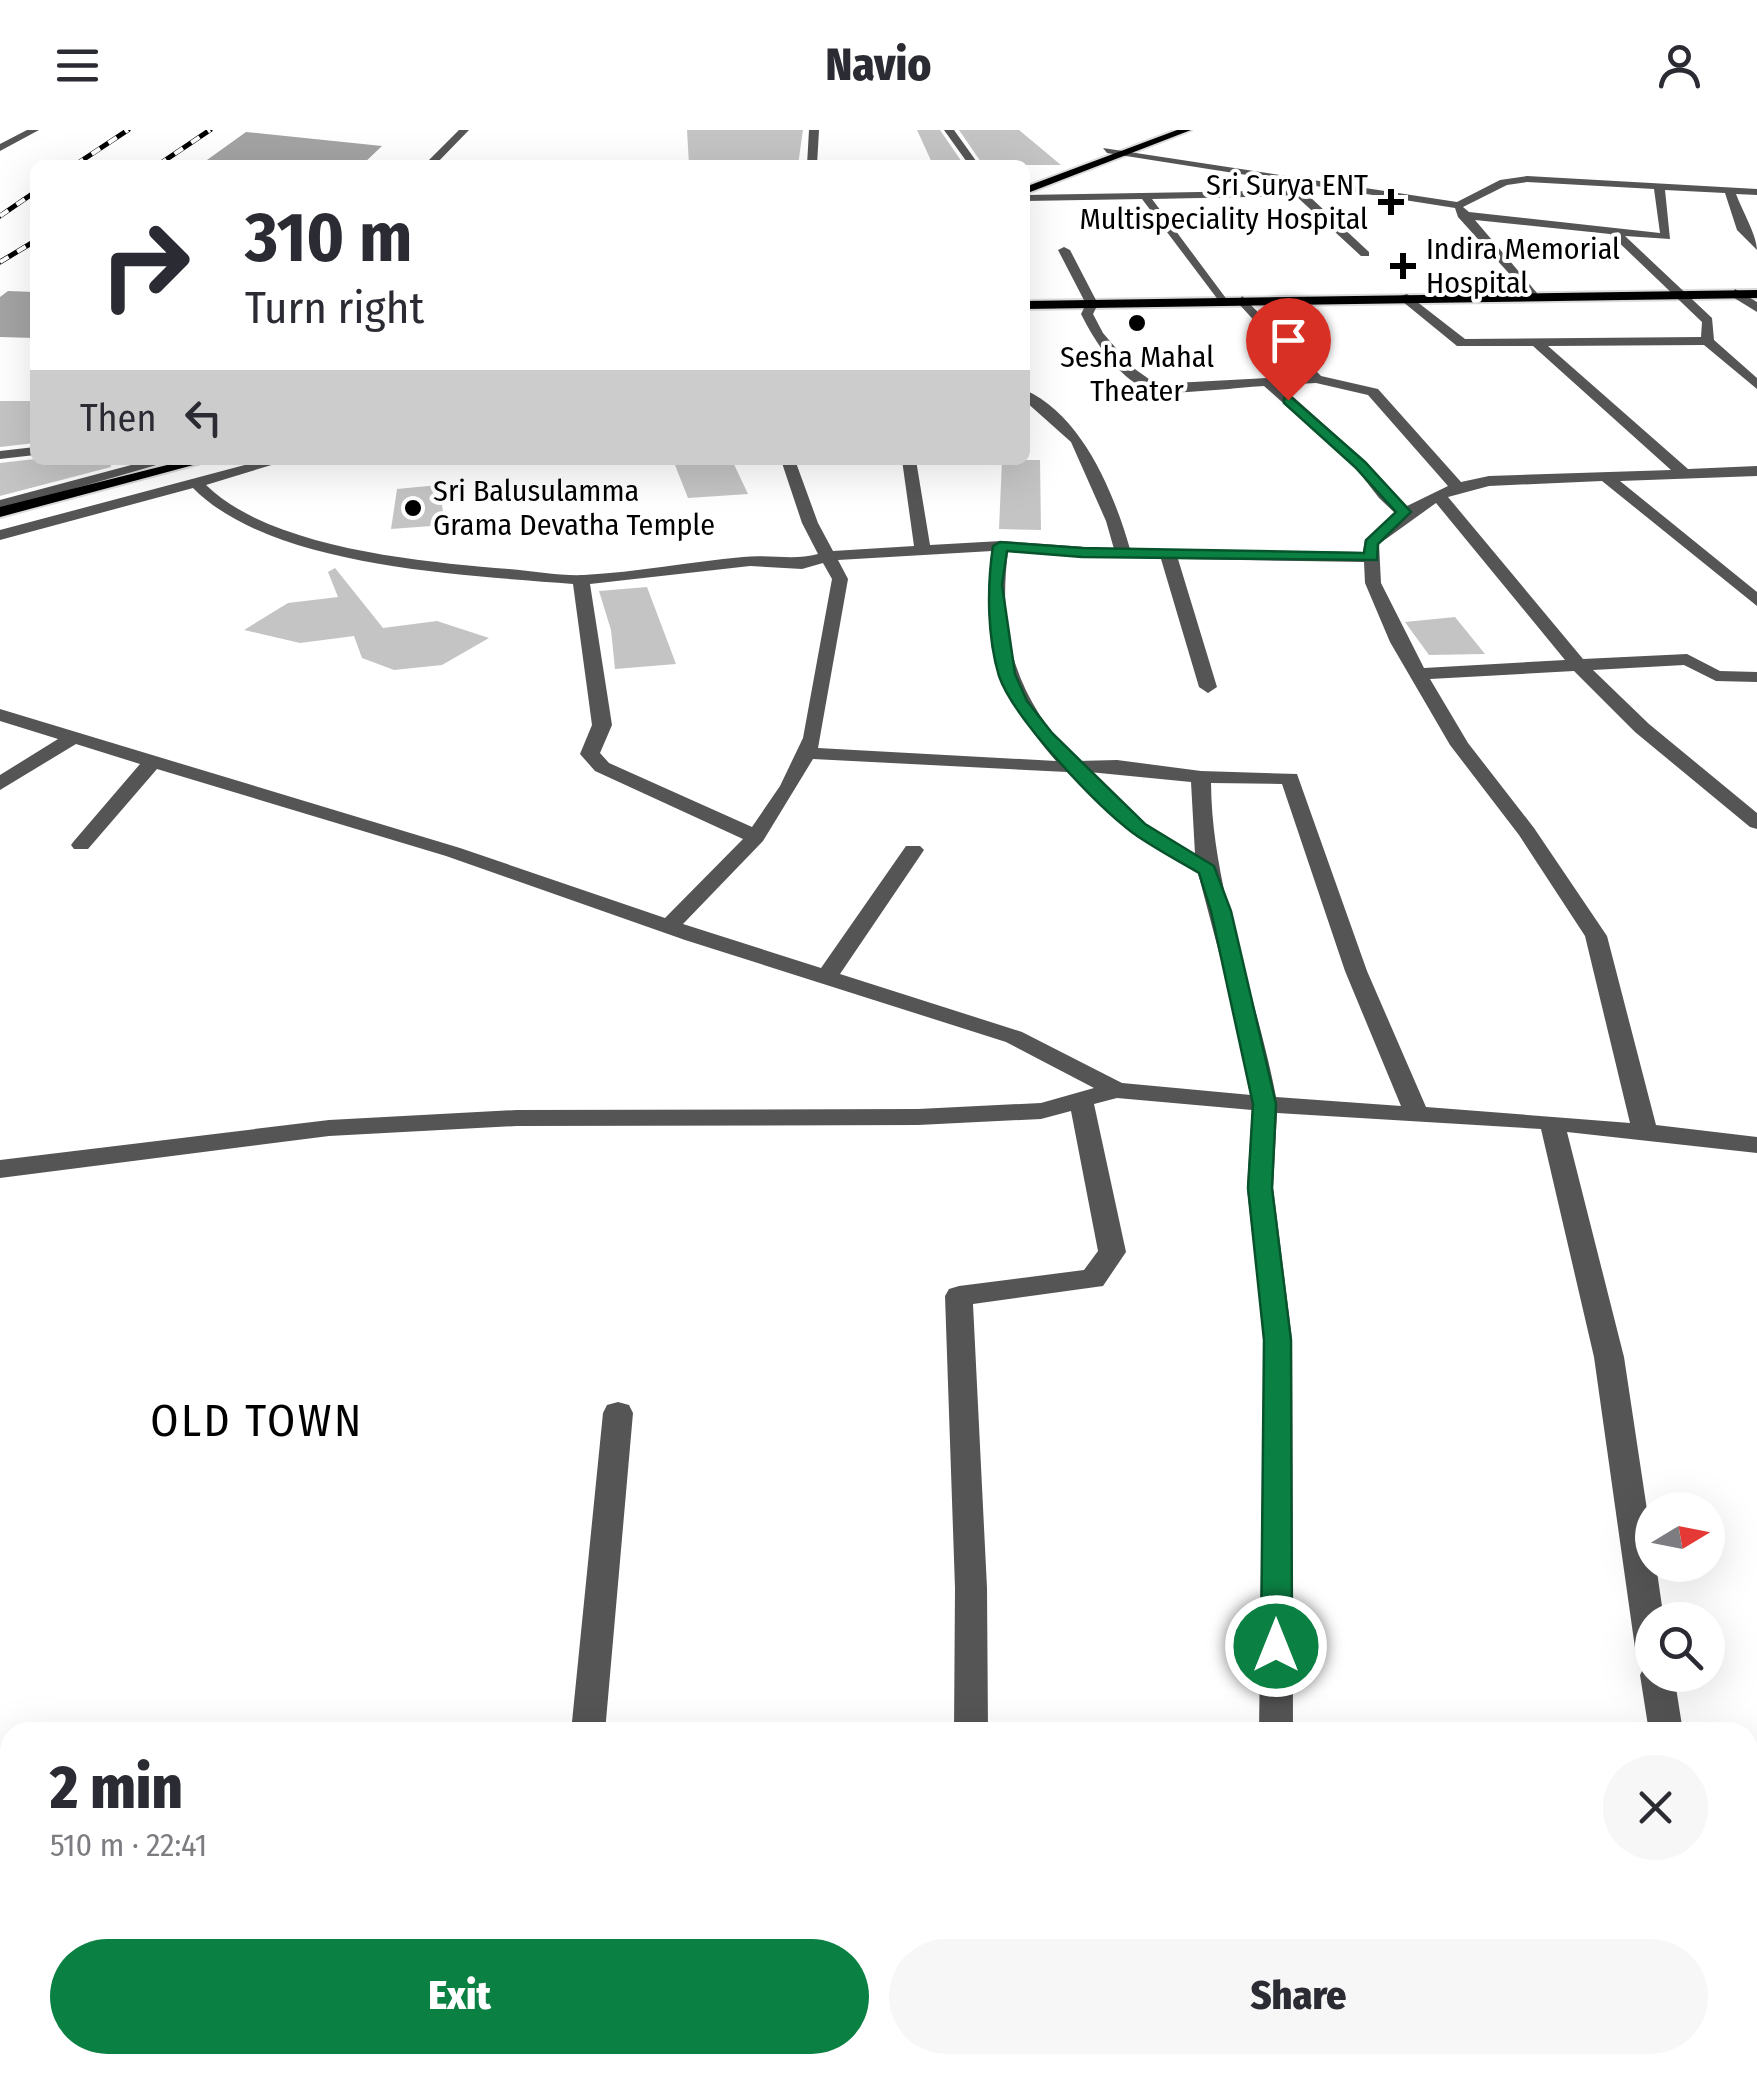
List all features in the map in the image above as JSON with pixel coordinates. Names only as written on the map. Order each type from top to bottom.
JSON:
[{"type":"main road","points":[[1030,180],[1159,130]]},
{"type":"main road","points":[[1030,192],[1186,130]]},
{"type":"main road","points":[[1030,306],[1757,294]]},
{"type":"main road","points":[[0,509],[184,465]]},
{"type":"street","points":[[0,148],[34,130]]},
{"type":"street","points":[[434,160],[464,130]]},
{"type":"street","points":[[812,160],[814,130]]},
{"type":"street","points":[[949,130],[970,160]]},
{"type":"street","points":[[1107,150],[1360,188],[1460,210],[1666,237],[1659,186]]},
{"type":"street","points":[[1460,210],[1504,182],[1527,179],[1757,192]]},
{"type":"street","points":[[1030,194],[1300,194],[1360,188]]},
{"type":"street","points":[[1730,191],[1743,230],[1757,247]]},
{"type":"street","points":[[1300,194],[1365,254]]},
{"type":"street","points":[[1144,195],[1222,301]]},
{"type":"street","points":[[1460,210],[1533,296]]},
{"type":"street","points":[[1614,232],[1684,294],[1708,321],[1706,341]]},
{"type":"street","points":[[1064,250],[1092,304],[1087,314],[1097,334],[1127,370],[1153,388],[1316,379],[1373,392],[1578,665],[1642,728],[1757,823]]},
{"type":"street","points":[[1735,294],[1757,308]]},
{"type":"street","points":[[1402,297],[1462,344],[1706,341],[1757,386]]},
{"type":"street","points":[[1242,300],[1316,379]]},
{"type":"street","points":[[1537,343],[1684,473]]},
{"type":"street","points":[[1268,382],[1360,464],[1384,495],[1404,512]]},
{"type":"street","points":[[1030,398],[1077,440],[1114,521],[1123,553]]},
{"type":"street","points":[[0,455],[30,451]]},
{"type":"street","points":[[0,509],[150,465]]},
{"type":"street","points":[[0,535],[263,465]]},
{"type":"street","points":[[669,926],[756,837],[790,786],[813,738],[840,579],[810,522],[790,465]]},
{"type":"street","points":[[910,465],[923,549]]},
{"type":"street","points":[[1645,1132],[1596,936],[1527,832],[1460,745],[1418,674],[1373,582],[1371,543],[1404,512],[1447,490],[1604,476],[1757,471]]},
{"type":"street","points":[[1604,476],[1757,602]]},
{"type":"street","points":[[196,483],[219,506],[298,539],[350,555],[581,580],[750,561],[802,564],[829,556],[1000,546],[1123,553],[1371,557]]},
{"type":"street","points":[[1000,546],[995,585],[1007,674],[1019,702],[1072,764],[1138,828],[1208,870]]},
{"type":"street","points":[[1168,554],[1208,687]]},
{"type":"street","points":[[581,580],[602,725],[590,754],[602,767],[756,837]]},
{"type":"street","points":[[1418,674],[1687,660],[1716,676],[1757,677]]},
{"type":"street","points":[[0,715],[453,852],[1014,1036],[1117,1090]]},
{"type":"street","points":[[0,784],[73,738]]},
{"type":"street","points":[[806,753],[1026,767],[1072,764],[1201,777],[1290,778],[1356,971],[1417,1115]]},
{"type":"street","points":[[82,845],[152,762]]},
{"type":"street","points":[[1201,777],[1201,820],[1208,870],[1252,1032],[1265,1104],[1260,1188],[1278,1340],[1276,1722]]},
{"type":"street","points":[[826,977],[913,850]]},
{"type":"street","points":[[0,1169],[329,1128],[517,1118],[918,1117],[1041,1110],[1117,1090],[1265,1104],[1552,1122],[1757,1145]]},
{"type":"street","points":[[972,1722],[971,1588],[958,1296],[1093,1279],[1112,1252],[1082,1100]]},
{"type":"street","points":[[1552,1122],[1609,1357],[1645,1602]]},
{"type":"street","points":[[589,1722],[618,1412]]},
{"type":"street","points":[[1660,1692],[1664,1722]]},
{"type":"shaded area","points":[[246,132],[382,146],[367,160],[207,160]]},
{"type":"shaded area","points":[[8,291],[30,292],[30,338],[0,337],[0,297]]},
{"type":"building","points":[[687,130],[803,130],[799,160],[689,160]]},
{"type":"building","points":[[917,130],[940,130],[961,160],[931,160]]},
{"type":"building","points":[[959,130],[1019,130],[1061,165],[1030,165],[1030,160],[980,160]]},
{"type":"building","points":[[0,401],[30,401],[30,444],[0,447]]},
{"type":"building","points":[[30,460],[30,465],[111,467],[0,496],[0,463]]},
{"type":"building","points":[[1030,460],[1040,460],[1041,530],[999,529],[1002,465],[1030,465]]},
{"type":"building","points":[[675,465],[734,465],[748,494],[688,498]]},
{"type":"building","points":[[439,485],[445,525],[391,529],[397,489]]},
{"type":"building","points":[[335,568],[383,628],[437,621],[489,638],[442,665],[394,670],[362,658],[354,636],[300,643],[244,630],[288,603],[338,597],[328,572]]},
{"type":"building","points":[[647,587],[676,664],[615,669],[611,630],[599,591]]},
{"type":"building","points":[[1455,617],[1485,654],[1429,655],[1405,622]]},
{"type":"railway","points":[[83,160],[128,130]]},
{"type":"railway","points":[[165,160],[210,130]]},
{"type":"railway","points":[[0,216],[30,195]]},
{"type":"railway","points":[[0,262],[30,244]]},
{"type":"place","name":"Sri Surya ENT Multispeciality Hospital","points":[[1391,202]]},
{"type":"place","name":"Indira Memorial Hospital","points":[[1403,266]]},
{"type":"place","name":"Sesha Mahal Theater","points":[[1137,323]]},
{"type":"place","name":"Sri Balusulamma Grama Devatha Temple","points":[[413,508]]},
{"type":"district","name":"OLD TOWN","points":[[257,1421]]},
{"type":"route","points":[[1276,1646],[1278,1340],[1260,1188],[1265,1104],[1252,1032],[1221,911],[1208,870],[1138,828],[1046,736],[1019,702],[1007,674],[995,585],[1000,546],[1082,552],[1371,557],[1371,543],[1404,512],[1384,495],[1360,464],[1288,400]]}]
